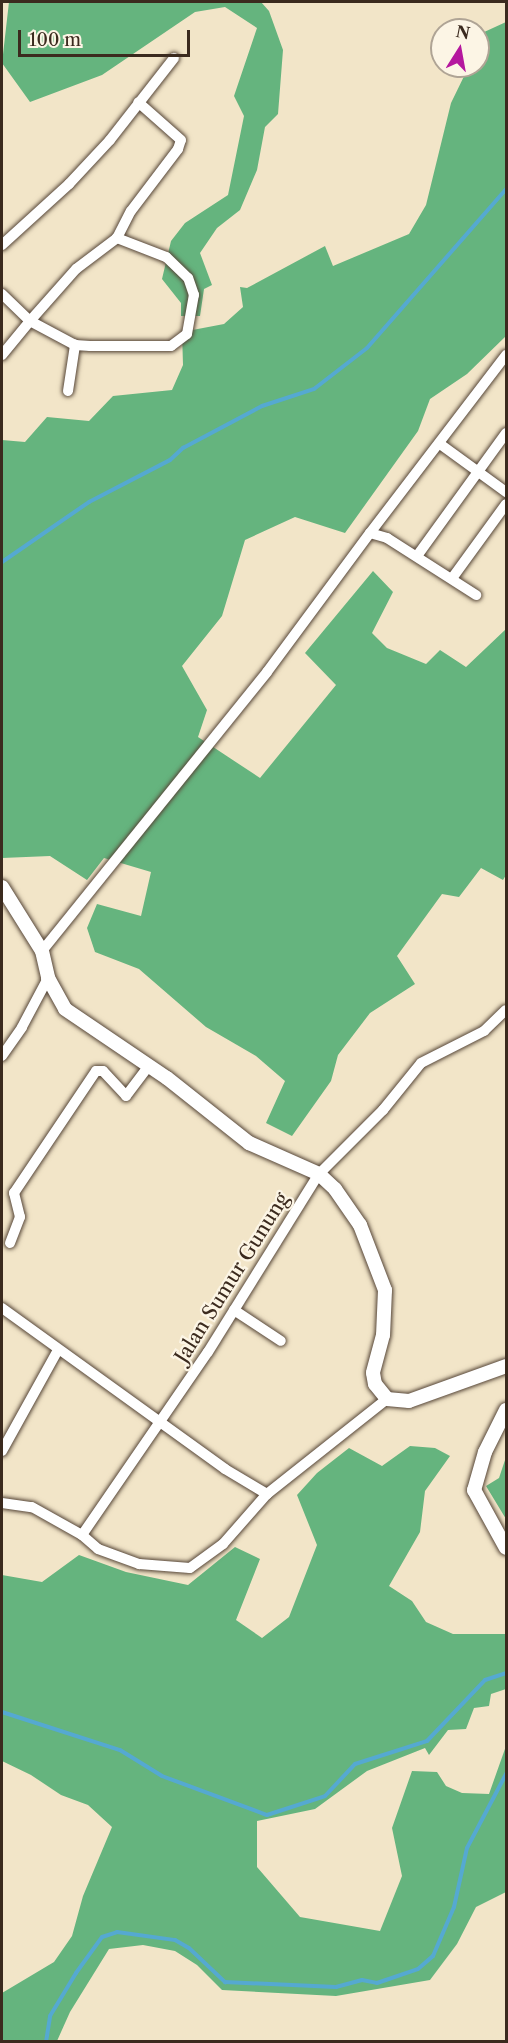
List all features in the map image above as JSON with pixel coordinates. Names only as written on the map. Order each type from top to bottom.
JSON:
[{"type":"street","points":[[2,245],[69,184],[174,58]]},
{"type":"street","points":[[2,355],[76,269],[117,238],[130,211],[178,149],[181,140],[138,102]]},
{"type":"street","points":[[2,294],[30,321],[75,345],[171,346],[181,340],[192,323],[194,295],[179,268],[166,257],[117,238]]},
{"type":"street","points":[[68,391],[75,345]]},
{"type":"street","points":[[42,951],[267,672],[507,355]]},
{"type":"street","points":[[417,556],[507,433]]},
{"type":"street","points":[[440,444],[507,492]]},
{"type":"street","points":[[453,578],[507,504]]},
{"type":"street","points":[[370,533],[417,556],[476,595]]},
{"type":"street","points":[[2,888],[42,951],[48,978],[65,1009],[149,1066],[249,1143],[319,1174],[335,1189],[360,1225],[385,1290],[383,1335],[373,1373],[375,1384],[387,1400]]},
{"type":"street","points":[[2,1056],[22,1027],[48,978]]},
{"type":"street","name":"Jalan Sumur Gunung","points":[[82,1535],[162,1421],[319,1174],[383,1110],[421,1063],[484,1030],[507,1010]]},
{"type":"street","points":[[10,1243],[20,1217],[14,1193],[96,1071],[103,1071],[126,1096],[149,1066]]},
{"type":"street","points":[[2,1308],[58,1350],[162,1421],[225,1469],[267,1494]]},
{"type":"street","points":[[234,1310],[281,1341]]},
{"type":"street","points":[[2,1451],[58,1350]]},
{"type":"street","points":[[2,1503],[32,1507],[82,1535],[98,1549],[139,1564],[190,1568],[223,1544],[267,1494],[387,1400],[409,1401],[507,1366]]},
{"type":"street","points":[[507,1410],[481,1462],[474,1490],[507,1548]]},
{"type":"green space","points":[[9,2],[261,2],[269,11],[283,50],[278,114],[265,127],[257,170],[240,210],[217,228],[200,253],[212,285],[204,289],[200,316],[181,316],[181,303],[162,279],[171,241],[185,223],[228,195],[244,116],[234,96],[257,28],[225,7],[195,12],[102,75],[30,102],[2,63]]},
{"type":"green space","points":[[506,22],[506,336],[467,374],[430,399],[418,431],[345,533],[295,517],[245,540],[222,616],[182,666],[207,710],[198,737],[260,778],[336,685],[305,653],[373,571],[393,592],[372,633],[387,648],[426,664],[440,650],[466,667],[506,629],[506,875],[503,880],[481,868],[459,897],[442,894],[397,956],[415,984],[370,1013],[338,1055],[331,1081],[292,1136],[266,1123],[285,1081],[256,1056],[206,1027],[139,969],[95,952],[87,928],[97,904],[141,916],[151,872],[104,858],[87,880],[50,856],[2,858],[2,440],[25,442],[47,417],[89,421],[113,396],[172,390],[183,365],[182,332],[224,324],[243,307],[240,287],[247,288],[325,246],[333,266],[409,234],[426,205],[451,103],[463,78],[490,78],[490,29]]},
{"type":"green space","points":[[410,1446],[435,1448],[450,1456],[425,1491],[420,1532],[389,1586],[412,1601],[426,1622],[453,1634],[506,1634],[506,1689],[491,1694],[489,1706],[474,1708],[466,1729],[448,1730],[429,1755],[425,1748],[367,1771],[315,1809],[257,1821],[257,1867],[300,1917],[380,1931],[402,1876],[392,1828],[412,1771],[437,1772],[446,1786],[462,1793],[489,1794],[506,1746],[506,1892],[476,1907],[457,1944],[430,1980],[336,1996],[222,1990],[197,1965],[175,1951],[143,1945],[109,1949],[70,2012],[57,2041],[2,2041],[2,1993],[54,1962],[72,1936],[83,1896],[112,1827],[88,1805],[61,1795],[31,1775],[2,1761],[2,1575],[42,1582],[79,1555],[126,1572],[188,1585],[235,1547],[260,1559],[236,1620],[262,1638],[289,1617],[317,1545],[297,1495],[317,1473],[349,1448],[382,1466]]},
{"type":"green space","points":[[506,1457],[506,1519],[486,1486],[499,1478]]},
{"type":"waterway","points":[[2,562],[89,502],[170,460],[183,448],[262,406],[314,389],[367,348],[506,189]]},
{"type":"waterway","points":[[2,1712],[120,1750],[162,1776],[267,1815],[325,1796],[355,1764],[427,1741],[485,1680],[506,1673]]},
{"type":"waterway","points":[[46,2042],[50,2016],[76,1973],[102,1937],[117,1932],[175,1940],[189,1948],[225,1982],[336,1987],[362,1980],[377,1983],[418,1969],[433,1956],[454,1907],[467,1848],[506,1774]]}]
